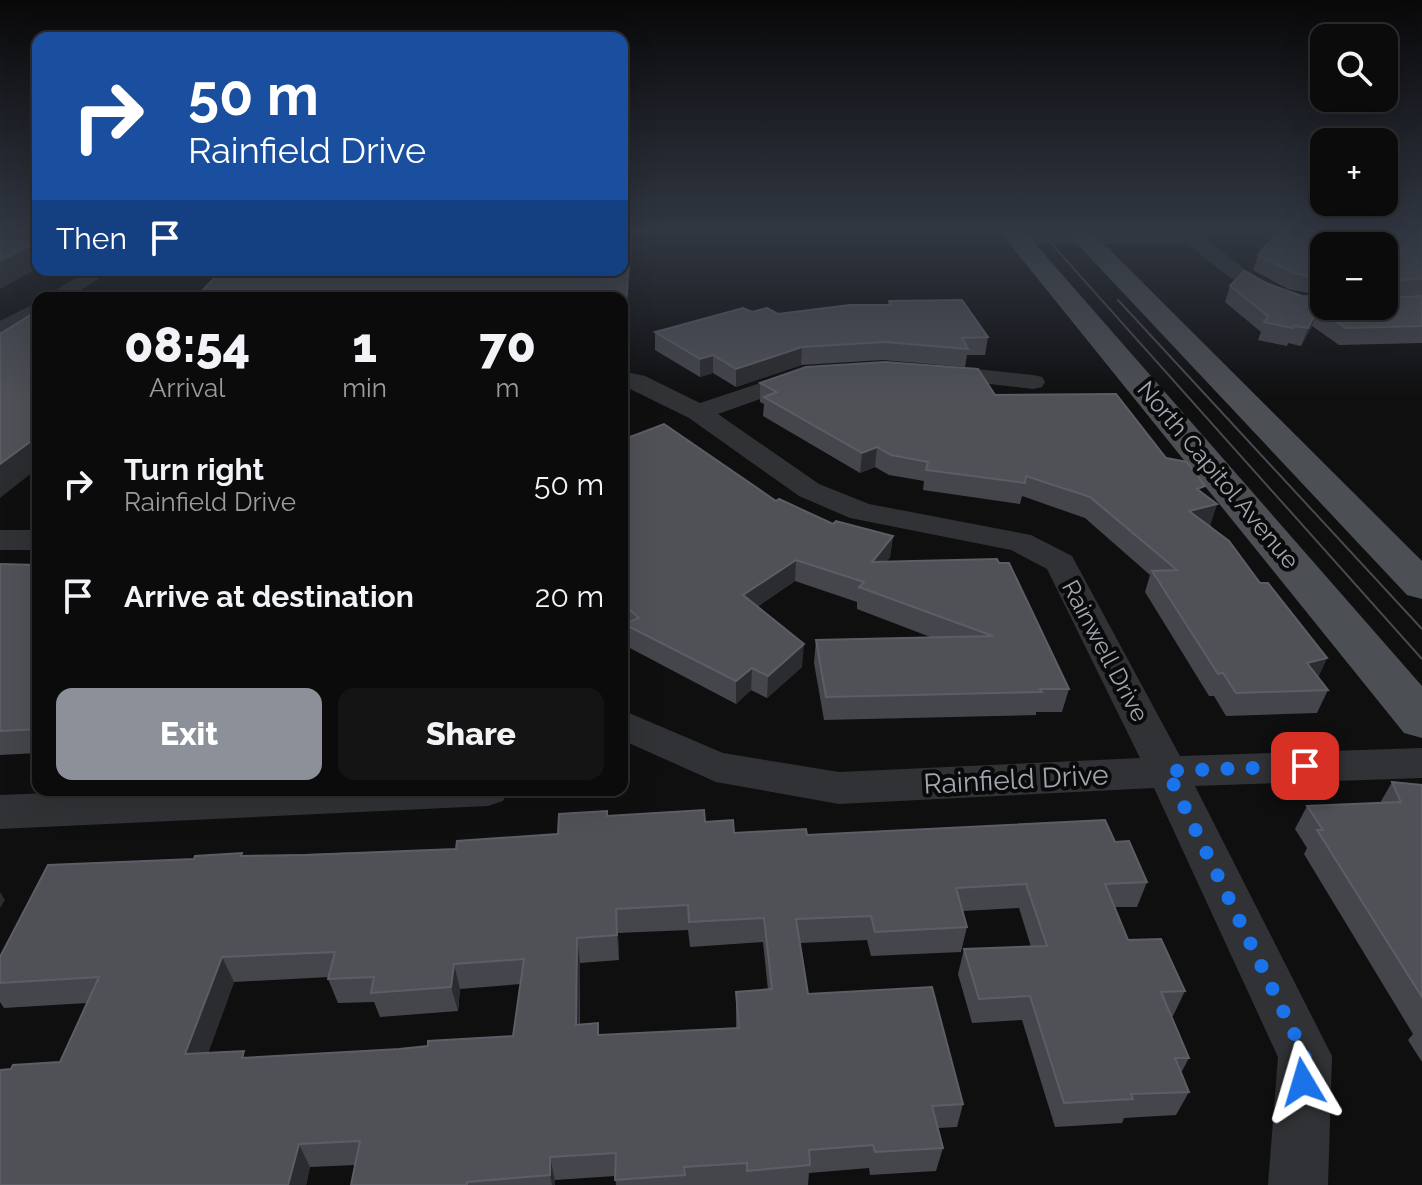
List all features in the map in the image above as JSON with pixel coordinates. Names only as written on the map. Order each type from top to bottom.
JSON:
[{"type":"main road","name":"North Capitol Avenue","points":[[1061,287],[1422,720]]},
{"type":"main road","points":[[1131,287],[1422,586]]},
{"type":"street","points":[[1256,287],[1263,293],[1298,305],[1310,305]]},
{"type":"street","points":[[0,330],[32,311]]},
{"type":"street","points":[[914,371],[1033,382]]},
{"type":"street","points":[[698,412],[801,375],[828,373]]},
{"type":"street","name":"Rainwell Drive","points":[[628,379],[698,412],[809,490],[861,512],[1020,542],[1060,563],[1167,771],[1305,1056],[1298,1185]]},
{"type":"street","name":"Rainfield Drive","points":[[628,727],[716,767],[839,788],[1167,771],[1422,763]]},
{"type":"street","points":[[0,812],[355,796]]},
{"type":"building","points":[[205,287],[627,287],[627,292],[201,292]]},
{"type":"building","points":[[1232,287],[1278,287],[1310,296],[1312,320],[1308,328],[1264,322],[1268,316]]},
{"type":"building","points":[[1422,296],[1422,326],[1346,328],[1334,320],[1398,320],[1398,297]]},
{"type":"building","points":[[962,300],[988,337],[962,338],[968,349],[885,342],[802,347],[736,369],[713,355],[700,359],[655,332],[743,308],[752,312],[767,308],[778,314],[850,305],[891,305],[889,301]]},
{"type":"building","points":[[32,314],[32,440],[0,464],[0,334]]},
{"type":"building","points":[[885,362],[978,369],[995,395],[1116,394],[1166,458],[1187,462],[1205,486],[1197,489],[1217,504],[1189,511],[1229,541],[1260,583],[1268,583],[1327,658],[1307,663],[1328,690],[1236,693],[1223,673],[1218,674],[1152,571],[1177,570],[1090,497],[1026,476],[1025,483],[926,470],[928,462],[891,455],[877,447],[862,453],[764,397],[777,392],[760,383],[806,367]]},
{"type":"building","points":[[664,424],[776,501],[779,499],[833,524],[836,521],[893,536],[872,562],[997,559],[999,563],[1009,563],[1069,689],[826,697],[816,640],[993,636],[859,587],[864,582],[796,560],[743,595],[804,644],[768,676],[752,668],[736,681],[628,626],[628,622],[639,618],[628,608],[628,438]]},
{"type":"building","points":[[0,564],[32,565],[32,729],[0,731]]},
{"type":"building","points":[[1392,782],[1422,785],[1422,997],[1317,830],[1323,830],[1307,806],[1401,802]]},
{"type":"building","points":[[704,810],[705,822],[733,820],[734,833],[806,829],[807,835],[1105,820],[1115,842],[1129,841],[1147,882],[1105,884],[1128,940],[1161,939],[1185,991],[1161,992],[1189,1058],[1175,1058],[1189,1092],[1131,1094],[1133,1099],[1064,1103],[1030,996],[979,999],[964,949],[1047,946],[1026,884],[956,888],[967,927],[875,932],[871,916],[796,919],[808,994],[932,987],[963,1104],[932,1106],[943,1148],[875,1152],[873,1145],[809,1150],[810,1165],[747,1171],[747,1163],[684,1167],[685,1175],[615,1180],[616,1153],[550,1157],[550,1175],[467,1182],[467,1185],[351,1185],[360,1141],[299,1144],[288,1185],[0,1185],[0,1070],[11,1069],[13,1065],[60,1062],[99,977],[0,983],[0,957],[48,865],[194,859],[195,856],[242,853],[241,856],[305,855],[456,849],[457,841],[558,834],[559,814],[607,811],[607,816]],"holes":[[[688,905],[689,922],[764,918],[772,989],[736,992],[739,1028],[598,1035],[598,1023],[576,1025],[577,938],[617,935],[616,909]],[[335,952],[328,979],[374,977],[371,993],[451,987],[454,964],[524,959],[513,1036],[428,1041],[428,1046],[399,1049],[242,1058],[244,1051],[185,1054],[222,957]]]},
{"type":"tram line","points":[[1090,287],[1422,659]]},
{"type":"tram line","points":[[1118,300],[1422,629]]},
{"type":"route","points":[[1303,1082],[1305,1056],[1167,771],[1305,766]]}]
